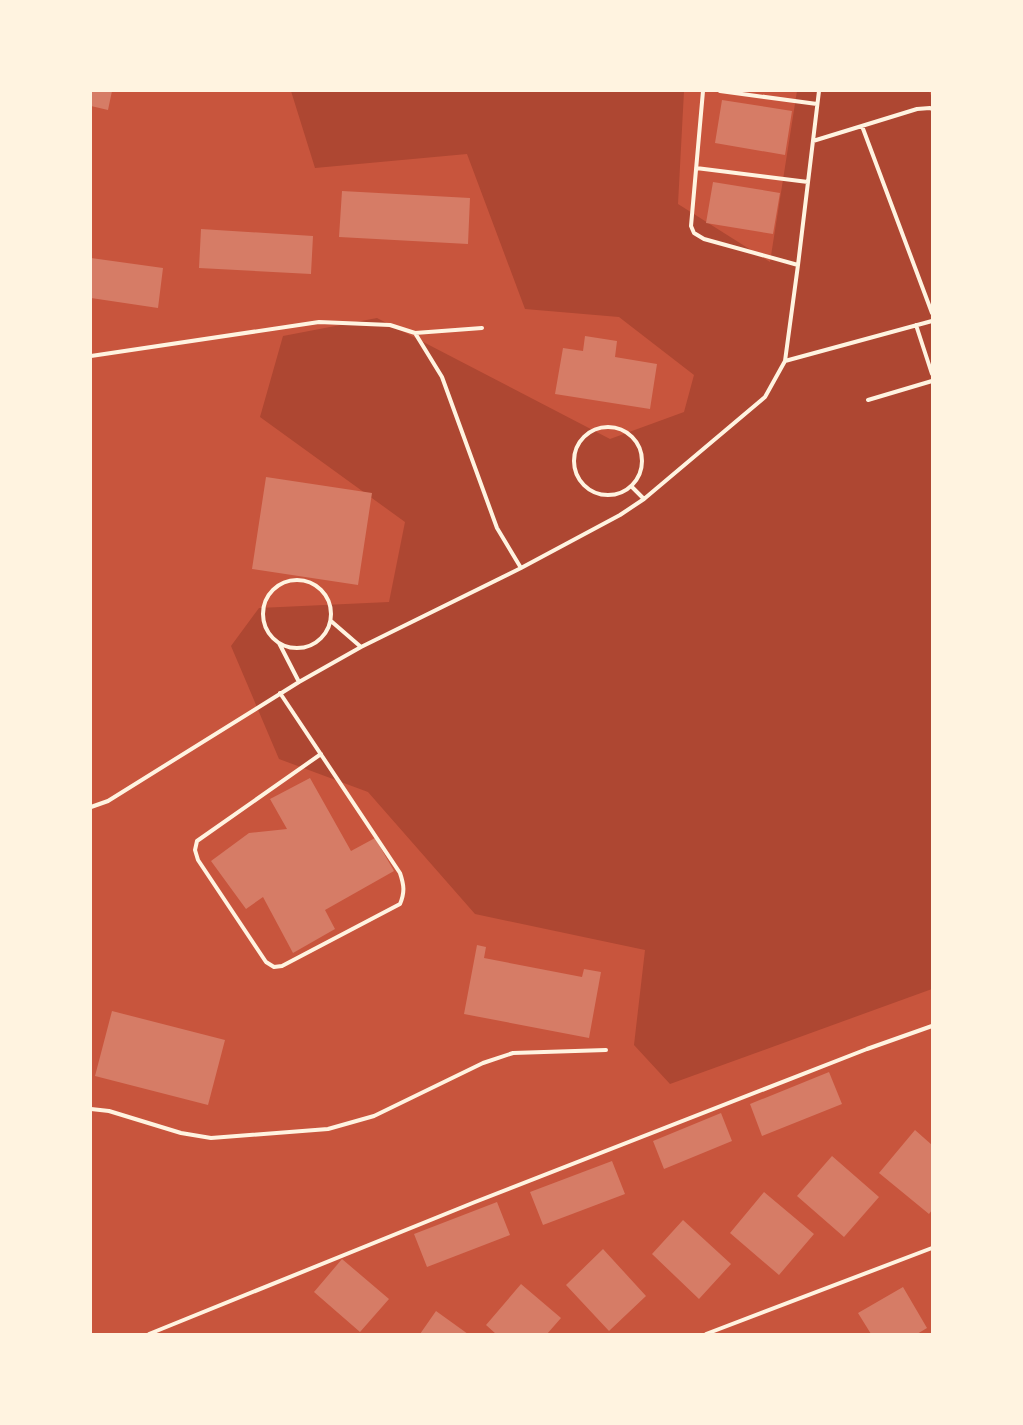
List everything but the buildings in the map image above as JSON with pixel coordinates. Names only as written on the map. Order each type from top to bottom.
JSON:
[{"type":"street","points":[[703,91],[690,226],[694,233],[704,240],[798,265]]},
{"type":"street","points":[[720,91],[817,104]]},
{"type":"street","points":[[91,807],[108,801],[280,693],[361,647],[521,568],[620,515],[644,499],[765,397],[785,361],[819,91]]},
{"type":"street","points":[[813,141],[917,109],[932,109]]},
{"type":"street","points":[[862,126],[932,313]]},
{"type":"street","points":[[696,168],[808,182]]},
{"type":"street","points":[[785,361],[932,321]]},
{"type":"street","points":[[91,356],[319,322],[390,325],[415,333],[482,328]]},
{"type":"street","points":[[916,325],[932,374]]},
{"type":"street","points":[[415,333],[442,377],[497,528],[521,568]]},
{"type":"street","points":[[868,400],[932,381]]},
{"type":"street","points":[[603,427],[615,427],[625,431],[633,438],[639,446],[642,457],[638,477],[631,486],[622,492],[613,495],[601,494],[590,490],[581,481],[576,471],[574,459],[576,448],[582,438],[592,430],[603,427]]},
{"type":"street","points":[[631,486],[644,499]]},
{"type":"street","points":[[292,580],[304,580],[314,584],[323,591],[331,610],[331,621],[327,631],[312,645],[302,648],[290,648],[279,643],[270,635],[264,624],[263,612],[266,601],[272,591],[281,584],[292,580]]},
{"type":"street","points":[[331,621],[361,647]]},
{"type":"street","points":[[279,643],[299,682]]},
{"type":"street","points":[[280,693],[400,872],[403,882],[404,895],[400,904],[282,966],[274,966],[266,962],[198,860],[195,850],[197,841],[320,754]]},
{"type":"street","points":[[149,1334],[475,1202],[867,1049],[932,1026]]},
{"type":"street","points":[[91,1109],[109,1111],[181,1133],[211,1138],[328,1129],[374,1116],[483,1063],[513,1053],[606,1050]]},
{"type":"street","points":[[706,1334],[932,1248]]},
{"type":"shaded area","points":[[291,91],[684,91],[678,204],[770,262],[797,91],[929,91],[932,98],[932,989],[670,1084],[634,1045],[645,950],[475,914],[368,792],[279,759],[231,646],[259,608],[389,602],[405,522],[260,417],[283,336],[377,318],[610,439],[684,412],[694,375],[619,317],[525,309],[467,154],[315,168]]}]
